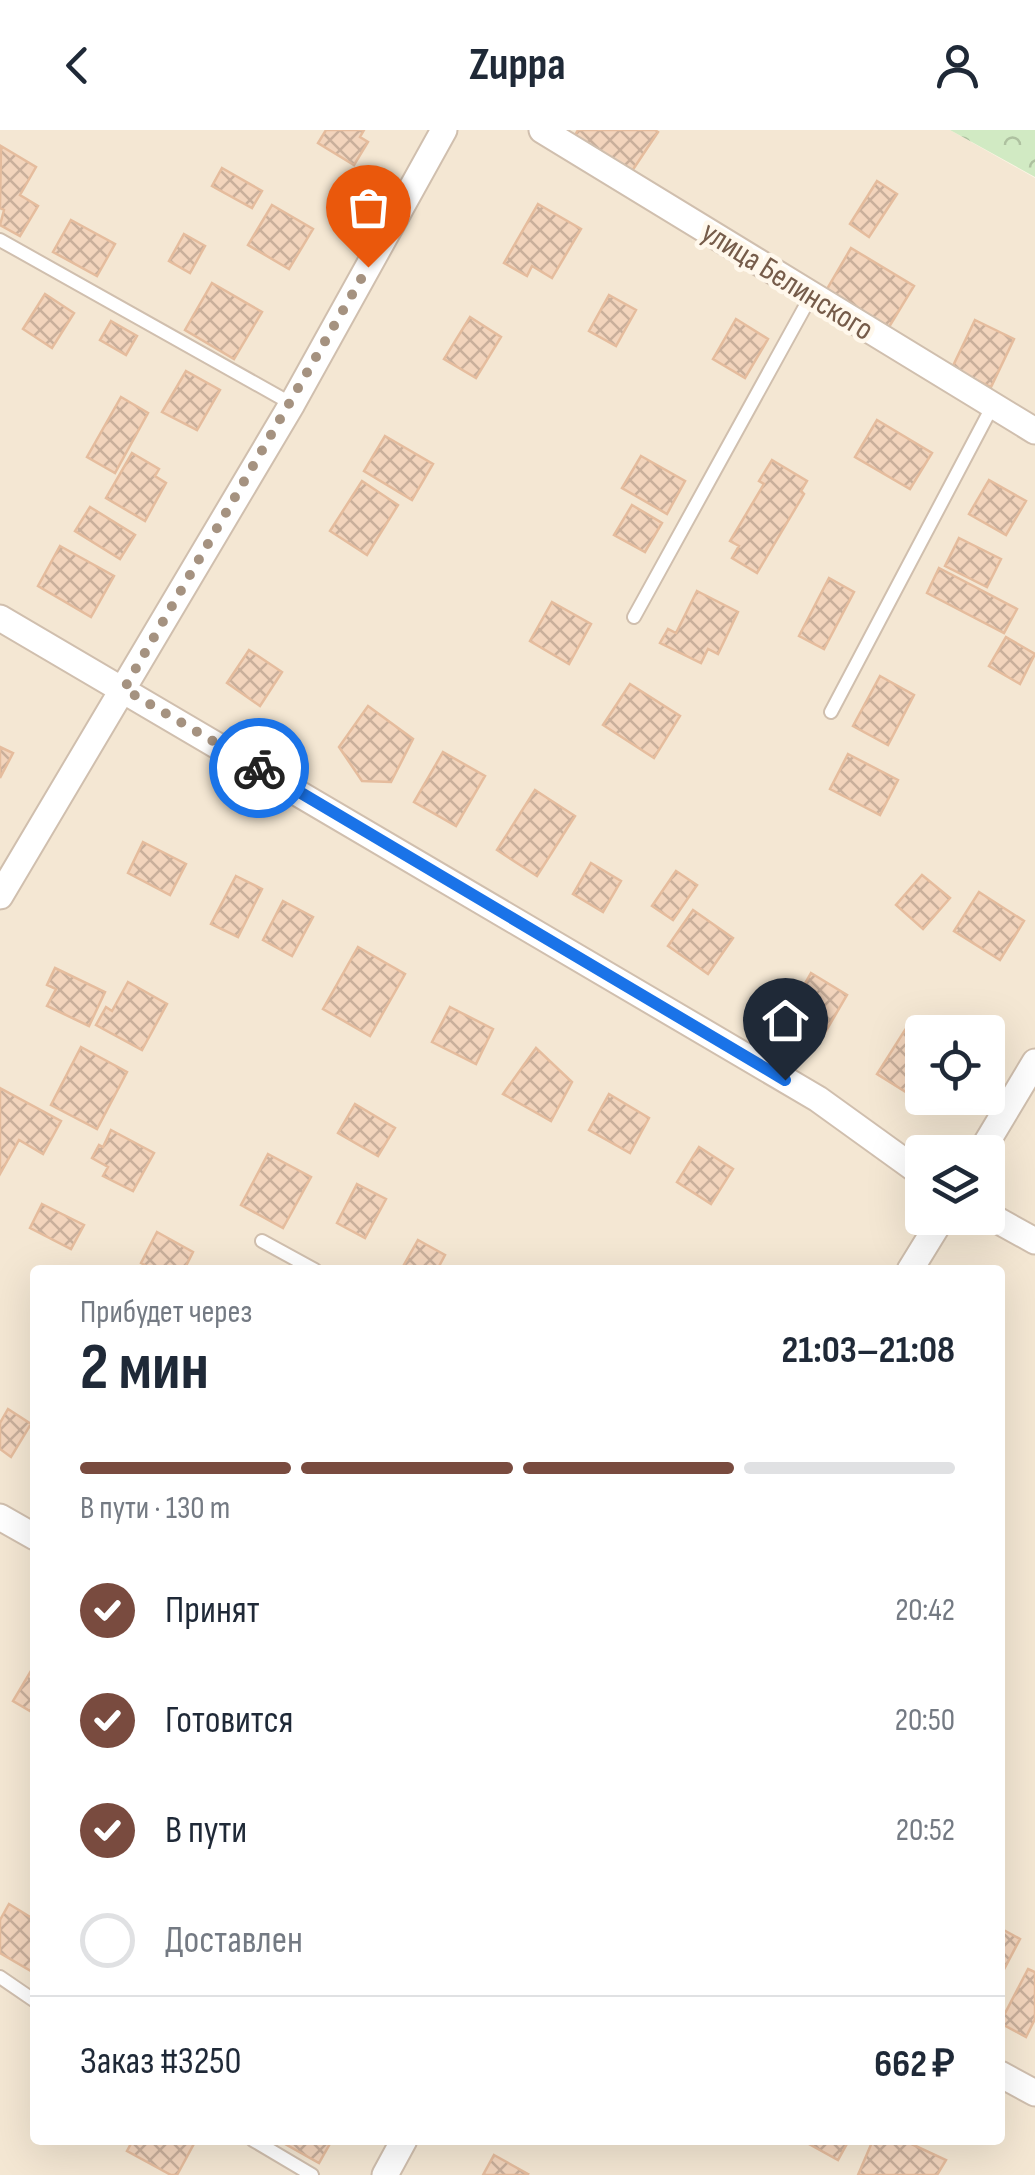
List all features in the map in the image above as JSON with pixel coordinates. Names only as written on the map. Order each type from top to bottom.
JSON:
[{"type":"street","points":[[0,896],[292,404],[444,130]]},
{"type":"street","name":"улица Белинского","points":[[542,130],[1035,431]]},
{"type":"street","points":[[0,618],[818,1099],[905,1162]]},
{"type":"street","points":[[991,1135],[1035,1062]]},
{"type":"street","points":[[1005,1225],[1035,1242]]},
{"type":"street","points":[[913,1265],[932,1235]]},
{"type":"street","points":[[0,1517],[30,1534]]},
{"type":"street","points":[[1005,2077],[1035,2093]]},
{"type":"street","points":[[385,2175],[401,2145]]},
{"type":"lane","points":[[0,240],[292,404]]},
{"type":"lane","points":[[634,617],[812,294]]},
{"type":"lane","points":[[831,712],[992,407]]},
{"type":"lane","points":[[262,1241],[307,1265]]},
{"type":"lane","points":[[0,1978],[30,1998]]},
{"type":"lane","points":[[262,2145],[312,2175]]},
{"type":"shaded area","points":[[0,130],[950,130],[1035,178],[1035,2175],[0,2175]]},
{"type":"green space","points":[[950,130],[1035,130],[1035,177]]},
{"type":"building","points":[[326,130],[364,130],[360,137],[368,142],[354,165],[318,143]]},
{"type":"building","points":[[578,130],[658,132],[630,174],[574,137]]},
{"type":"building","points":[[1,146],[36,167],[20,195],[38,206],[20,236],[0,225],[4,210],[0,208]]},
{"type":"building","points":[[222,168],[262,191],[252,208],[212,186]]},
{"type":"building","points":[[877,181],[897,194],[869,237],[850,224]]},
{"type":"building","points":[[538,204],[581,229],[552,278],[532,266],[527,276],[504,263]]},
{"type":"building","points":[[272,205],[313,229],[289,269],[248,245]]},
{"type":"building","points":[[71,220],[115,244],[97,276],[53,252]]},
{"type":"building","points":[[184,234],[205,246],[190,273],[169,261]]},
{"type":"building","points":[[851,248],[914,286],[889,327],[827,289]]},
{"type":"building","points":[[212,283],[262,312],[234,359],[185,330]]},
{"type":"building","points":[[45,294],[74,313],[52,348],[23,329]]},
{"type":"building","points":[[609,295],[636,310],[616,346],[589,331]]},
{"type":"building","points":[[470,317],[501,337],[476,378],[444,359]]},
{"type":"building","points":[[736,319],[768,339],[745,378],[713,359]]},
{"type":"building","points":[[975,320],[1014,339],[991,387],[952,368]]},
{"type":"building","points":[[111,321],[137,336],[126,355],[100,340]]},
{"type":"building","points":[[186,371],[220,390],[197,430],[162,412]]},
{"type":"building","points":[[121,397],[148,413],[115,473],[87,457]]},
{"type":"building","points":[[877,420],[932,453],[910,489],[855,457]]},
{"type":"building","points":[[385,436],[433,464],[412,500],[364,471]]},
{"type":"building","points":[[132,453],[159,469],[155,476],[166,483],[145,521],[106,498]]},
{"type":"building","points":[[641,456],[685,481],[667,514],[622,488]]},
{"type":"building","points":[[772,460],[807,481],[801,491],[804,494],[757,573],[732,558],[739,546],[730,541],[764,484],[759,481]]},
{"type":"building","points":[[989,480],[1026,501],[1006,535],[969,514]]},
{"type":"building","points":[[362,481],[398,505],[367,555],[330,531]]},
{"type":"building","points":[[632,505],[662,523],[645,552],[614,535]]},
{"type":"building","points":[[90,507],[135,535],[120,559],[75,531]]},
{"type":"building","points":[[959,538],[1001,559],[987,587],[945,566]]},
{"type":"building","points":[[60,546],[114,576],[91,617],[38,586]]},
{"type":"building","points":[[939,568],[1017,609],[1004,633],[927,593]]},
{"type":"building","points":[[829,578],[854,592],[824,649],[799,636]]},
{"type":"building","points":[[697,591],[738,612],[718,654],[708,649],[701,663],[660,643],[668,629],[676,633]]},
{"type":"building","points":[[552,602],[591,624],[569,664],[530,641]]},
{"type":"building","points":[[1006,637],[1035,654],[1020,684],[989,666]]},
{"type":"building","points":[[249,650],[282,672],[260,706],[227,683]]},
{"type":"building","points":[[880,676],[914,695],[888,745],[853,726]]},
{"type":"building","points":[[630,684],[680,716],[654,758],[603,725]]},
{"type":"building","points":[[368,706],[413,739],[391,782],[362,781],[339,747]]},
{"type":"building","points":[[0,747],[13,753],[0,778]]},
{"type":"building","points":[[443,752],[485,776],[456,826],[414,802]]},
{"type":"building","points":[[848,754],[898,780],[880,815],[830,789]]},
{"type":"building","points":[[535,790],[575,816],[537,876],[497,850]]},
{"type":"building","points":[[143,842],[186,864],[170,895],[128,873]]},
{"type":"building","points":[[591,863],[621,881],[603,912],[573,894]]},
{"type":"building","points":[[676,871],[697,885],[673,920],[652,906]]},
{"type":"building","points":[[922,875],[950,898],[923,929],[896,905]]},
{"type":"building","points":[[236,876],[262,889],[238,937],[211,924]]},
{"type":"building","points":[[979,892],[1024,921],[1000,960],[954,931]]},
{"type":"building","points":[[283,901],[313,917],[292,956],[263,940]]},
{"type":"building","points":[[693,910],[733,938],[708,974],[668,946]]},
{"type":"building","points":[[358,947],[405,974],[370,1036],[323,1009]]},
{"type":"building","points":[[55,968],[105,992],[89,1026],[47,1006],[56,989],[47,985]]},
{"type":"building","points":[[811,973],[847,995],[823,1036],[787,1015]]},
{"type":"building","points":[[128,982],[167,1004],[142,1050],[96,1025],[106,1007],[112,1011]]},
{"type":"building","points":[[450,1007],[493,1029],[476,1064],[432,1042]]},
{"type":"building","points":[[905,1030],[905,1092],[877,1074]]},
{"type":"building","points":[[81,1047],[127,1072],[97,1129],[51,1105]]},
{"type":"building","points":[[536,1048],[572,1082],[551,1121],[503,1094]]},
{"type":"building","points":[[0,1088],[61,1121],[43,1154],[19,1140],[0,1174]]},
{"type":"building","points":[[609,1094],[649,1118],[630,1153],[589,1130]]},
{"type":"building","points":[[355,1104],[395,1128],[378,1156],[338,1133]]},
{"type":"building","points":[[111,1130],[154,1153],[133,1191],[103,1176],[108,1167],[92,1158]]},
{"type":"building","points":[[699,1147],[733,1169],[711,1204],[677,1182]]},
{"type":"building","points":[[268,1154],[311,1177],[283,1228],[241,1205]]},
{"type":"building","points":[[357,1184],[386,1199],[365,1238],[337,1223]]},
{"type":"building","points":[[42,1204],[84,1225],[71,1249],[30,1228]]},
{"type":"building","points":[[157,1232],[193,1252],[186,1265],[141,1263]]},
{"type":"building","points":[[418,1240],[445,1255],[440,1265],[404,1265]]},
{"type":"building","points":[[8,1409],[30,1423],[11,1457],[0,1449],[0,1423]]},
{"type":"building","points":[[30,1672],[30,1711],[13,1701]]},
{"type":"building","points":[[9,1904],[30,1917],[30,1970],[0,1953],[0,1920]]},
{"type":"building","points":[[1005,1931],[1020,1939],[1005,1968]]},
{"type":"building","points":[[1028,1969],[1035,1972],[1035,2019],[1026,2037],[1005,2026],[1005,2013]]},
{"type":"building","points":[[130,2145],[193,2145],[177,2175],[127,2151]]},
{"type":"building","points":[[287,2145],[329,2145],[319,2163]]},
{"type":"building","points":[[811,2145],[846,2145],[838,2160]]},
{"type":"building","points":[[871,2145],[914,2145],[946,2160],[937,2175],[858,2175]]},
{"type":"building","points":[[494,2155],[528,2174],[483,2175]]},
{"type":"way so far","points":[[259,768],[124,689],[368,267]]},
{"type":"route","points":[[259,768],[785,1080]]}]
